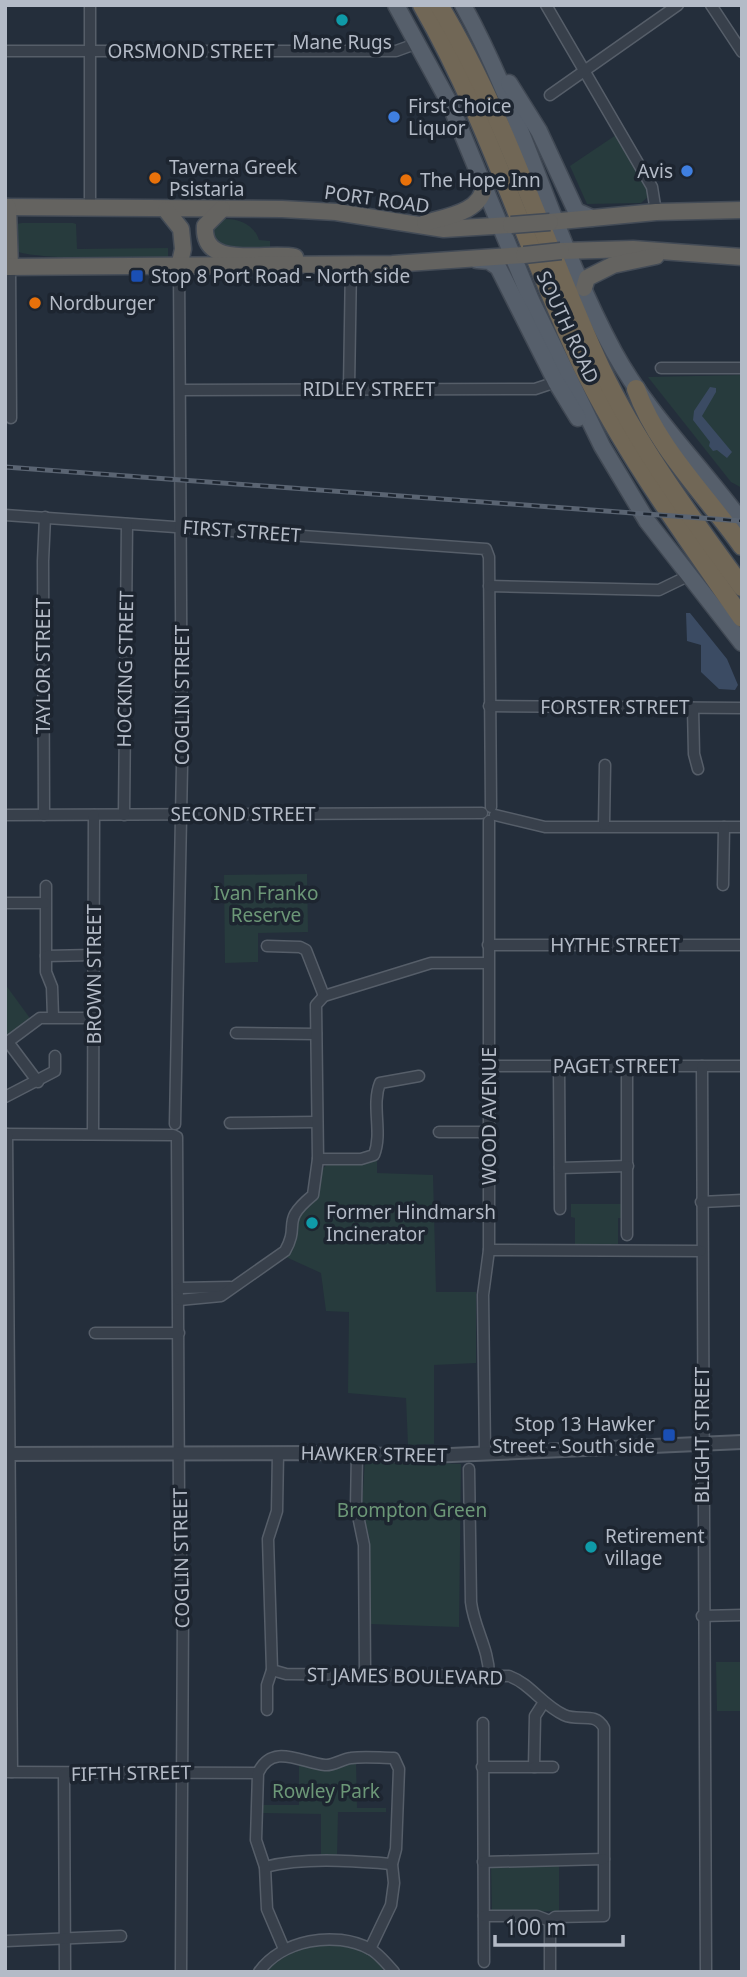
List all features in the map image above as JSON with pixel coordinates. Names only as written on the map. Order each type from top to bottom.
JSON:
[{"type":"highway","points":[[422,5],[470,100],[584,369],[646,479],[742,618]]},
{"type":"highway","points":[[439,5],[495,115],[571,302],[622,408],[742,587]]},
{"type":"highway","points":[[416,226],[472,206],[481,197],[484,185]]},
{"type":"highway","points":[[6,207],[8,267],[324,265],[473,260],[565,251],[682,251],[742,257]]},
{"type":"highway","name":"PORT ROAD","points":[[6,207],[336,212],[443,229],[656,212],[742,210]]},
{"type":"highway","points":[[222,209],[205,227],[207,242],[217,252],[229,256],[288,255],[324,265]]},
{"type":"highway","points":[[166,210],[181,229],[183,249],[179,267]]},
{"type":"highway","points":[[584,288],[588,276],[601,269],[682,251]]},
{"type":"highway","points":[[636,389],[643,409],[660,436],[742,546]]},
{"type":"main road","name":"SOUTH ROAD","points":[[396,5],[450,104],[484,185],[519,255],[540,320],[602,446],[647,521],[742,643]]},
{"type":"main road","name":"SOUTH ROAD","points":[[463,5],[490,54],[565,251],[613,350],[636,389],[742,522]]},
{"type":"main road","points":[[490,54],[539,131],[576,211],[592,218]]},
{"type":"main road","points":[[473,260],[489,261],[496,265],[556,382],[579,419],[602,446]]},
{"type":"street","points":[[90,5],[90,208]]},
{"type":"street","points":[[546,5],[652,187],[656,212]]},
{"type":"street","points":[[550,95],[678,5]]},
{"type":"street","points":[[711,5],[742,52]]},
{"type":"street","name":"ORSMOND STREET","points":[[5,51],[396,51],[418,43]]},
{"type":"street","points":[[349,388],[351,264]]},
{"type":"street","points":[[8,267],[11,418]]},
{"type":"street","name":"COGLIN STREET","points":[[175,1124],[181,815],[179,267]]},
{"type":"street","points":[[661,368],[742,368]]},
{"type":"street","name":"RIDLEY STREET","points":[[181,390],[535,389],[556,382]]},
{"type":"street","name":"FIRST STREET","points":[[5,515],[478,546]]},
{"type":"street","name":"TAYLOR STREET","points":[[44,815],[45,517]]},
{"type":"street","name":"HOCKING STREET","points":[[124,815],[127,524]]},
{"type":"street","name":"WOOD AVENUE","points":[[478,546],[486,549],[489,557],[490,1066],[489,1250],[483,1295],[485,1453]]},
{"type":"street","points":[[489,586],[625,587],[647,591],[673,586],[688,576]]},
{"type":"street","name":"FORSTER STREET","points":[[489,706],[742,708]]},
{"type":"street","points":[[693,708],[694,754],[698,769]]},
{"type":"street","points":[[604,825],[605,765]]},
{"type":"street","name":"SECOND STREET","points":[[5,815],[489,814],[545,827],[742,827]]},
{"type":"street","name":"BROWN STREET","points":[[93,1133],[94,815]]},
{"type":"street","points":[[723,885],[724,827]]},
{"type":"street","points":[[46,886],[46,972],[52,987],[53,1017]]},
{"type":"street","points":[[5,903],[45,903]]},
{"type":"street","name":"HYTHE STREET","points":[[488,945],[742,945]]},
{"type":"street","points":[[267,946],[300,947],[306,950],[324,996]]},
{"type":"street","points":[[46,956],[93,955]]},
{"type":"street","points":[[179,1300],[213,1299],[285,1251],[290,1241],[290,1220],[295,1210],[313,1195],[318,1159],[316,1005],[324,996],[431,963],[488,963]]},
{"type":"street","points":[[38,1082],[7,1043],[40,1018],[94,1018]]},
{"type":"street","points":[[236,1033],[316,1034]]},
{"type":"street","points":[[5,1097],[55,1071],[55,1056]]},
{"type":"street","name":"PAGET STREET","points":[[490,1066],[742,1066]]},
{"type":"street","points":[[559,1066],[560,1209]]},
{"type":"street","points":[[627,1066],[627,1235]]},
{"type":"street","name":"BLIGHT STREET","points":[[702,1066],[702,1616],[706,1972]]},
{"type":"street","points":[[318,1159],[361,1159],[374,1155],[378,1146],[377,1092],[380,1083],[419,1076]]},
{"type":"street","points":[[230,1123],[316,1122]]},
{"type":"street","points":[[439,1132],[489,1132]]},
{"type":"street","points":[[8,1772],[6,1134],[93,1133]]},
{"type":"street","name":"COGLIN STREET","points":[[93,1133],[173,1135],[177,1137],[178,1144],[179,1453],[183,1610],[181,1972]]},
{"type":"street","points":[[560,1168],[628,1166]]},
{"type":"street","points":[[701,1202],[742,1200]]},
{"type":"street","points":[[489,1250],[701,1251]]},
{"type":"street","points":[[179,1288],[234,1287]]},
{"type":"street","points":[[95,1333],[179,1334]]},
{"type":"street","name":"HAWKER STREET","points":[[6,1454],[278,1453],[429,1456],[742,1441]]},
{"type":"street","points":[[267,1710],[267,1685],[272,1670],[268,1539],[277,1511],[278,1453]]},
{"type":"street","points":[[357,1454],[356,1506],[364,1545],[365,1673]]},
{"type":"street","points":[[469,1469],[472,1613],[489,1658],[489,1675]]},
{"type":"street","points":[[702,1616],[742,1615]]},
{"type":"street","name":"ST JAMES BOULEVARD","points":[[272,1670],[286,1674],[489,1675],[521,1680],[544,1702],[567,1717],[595,1717],[604,1728],[604,1916],[555,1917],[550,1921]]},
{"type":"street","points":[[534,1767],[535,1716],[544,1702]]},
{"type":"street","points":[[483,1723],[484,1962]]},
{"type":"street","points":[[284,1949],[267,1909],[265,1867],[256,1840],[258,1773],[262,1763],[272,1757],[303,1758],[326,1766],[349,1758],[394,1758],[399,1769],[396,1849],[392,1864],[394,1883],[391,1905],[370,1949]]},
{"type":"street","points":[[482,1767],[554,1767]]},
{"type":"street","name":"FIFTH STREET","points":[[8,1772],[258,1773]]},
{"type":"street","points":[[64,1774],[65,1972]]},
{"type":"street","points":[[265,1867],[284,1862],[357,1863],[371,1860],[392,1864]]},
{"type":"street","points":[[483,1862],[604,1860]]},
{"type":"street","points":[[484,1916],[537,1916],[550,1921],[550,1972]]},
{"type":"street","points":[[6,1941],[121,1936]]},
{"type":"street","points":[[259,1972],[284,1949],[334,1939],[370,1949],[394,1972]]},
{"type":"green space","points":[[616,135],[650,195],[641,203],[587,204],[570,166]]},
{"type":"green space","points":[[223,219],[240,221],[249,226],[259,240],[270,241],[270,249],[233,251],[218,246],[211,229]]},
{"type":"green space","points":[[73,223],[76,224],[77,249],[168,248],[168,260],[25,254],[17,251],[10,225]]},
{"type":"green space","points":[[742,375],[742,488],[731,482],[648,377]]},
{"type":"green space","name":"Ivan Franko Reserve","points":[[307,874],[308,932],[258,933],[258,962],[225,963],[224,875]]},
{"type":"green space","points":[[5,984],[32,1021],[5,1039]]},
{"type":"green space","points":[[377,1158],[377,1173],[433,1175],[436,1292],[476,1292],[476,1363],[434,1365],[434,1444],[408,1445],[406,1398],[348,1393],[349,1312],[326,1311],[321,1273],[286,1257],[299,1219],[318,1197],[321,1171],[328,1163],[371,1161]]},
{"type":"green space","points":[[571,1204],[625,1204],[625,1218],[618,1218],[618,1244],[575,1244],[575,1218],[571,1217]]},
{"type":"green space","name":"Brompton Green","points":[[365,1460],[461,1464],[459,1627],[369,1624],[370,1541],[362,1506]]},
{"type":"green space","points":[[716,1662],[742,1662],[742,1711],[717,1711]]},
{"type":"green space","name":"Rowley Park","points":[[299,1761],[356,1761],[357,1808],[386,1808],[386,1812],[338,1812],[337,1857],[321,1857],[321,1814],[262,1813],[262,1805],[299,1805]]},
{"type":"green space","points":[[559,1864],[559,1911],[492,1913],[491,1866]]},
{"type":"green space","points":[[336,1943],[370,1956],[384,1972],[263,1972],[296,1949]]},
{"type":"water","points":[[710,387],[716,388],[716,392],[702,416],[732,452],[727,458],[717,450],[713,451],[709,446],[710,442],[693,420],[694,411]]},
{"type":"water","points":[[686,613],[690,613],[727,659],[738,685],[735,690],[719,689],[701,672],[701,645],[687,641]]},
{"type":"railway","points":[[5,467],[742,521]]},
{"type":"place","name":"Mane Rugs","points":[[342,20]]},
{"type":"place","name":"First Choice Liquor","points":[[394,117]]},
{"type":"place","name":"Avis","points":[[687,171]]},
{"type":"place","name":"Taverna Greek Psistaria","points":[[155,178]]},
{"type":"place","name":"The Hope Inn","points":[[406,180]]},
{"type":"place","name":"Stop 8 Port Road - North side","points":[[137,276]]},
{"type":"place","name":"Nordburger","points":[[35,303]]},
{"type":"place","name":"Former Hindmarsh Incinerator","points":[[312,1223]]},
{"type":"place","name":"Stop 13 Hawker Street - South side","points":[[669,1435]]},
{"type":"place","name":"Retirement village","points":[[591,1547]]}]
